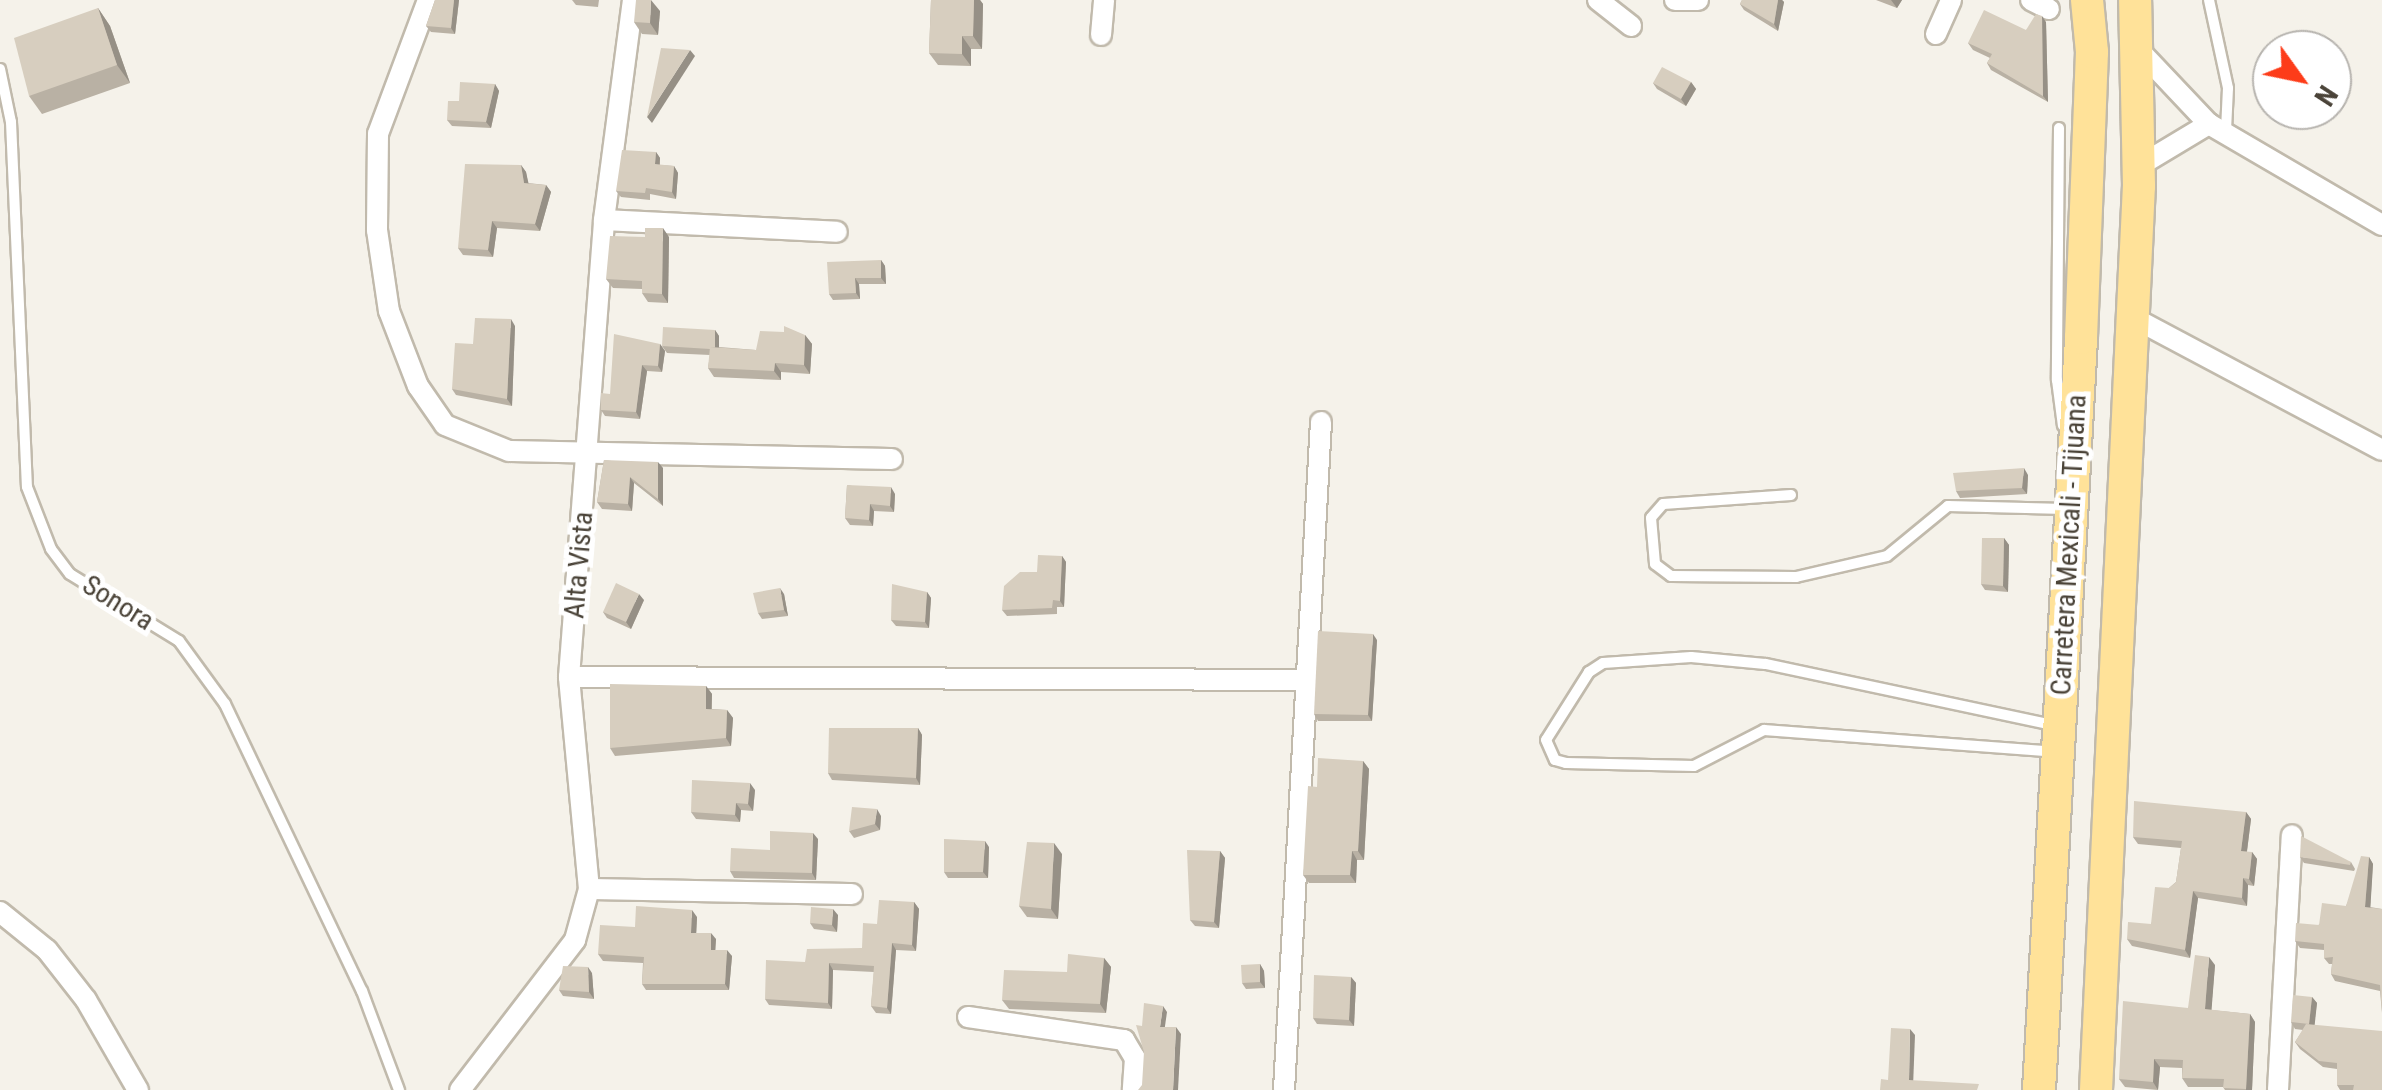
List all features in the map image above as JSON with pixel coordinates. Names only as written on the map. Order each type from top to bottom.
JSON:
[{"type":"main road","name":"Carretera Mexicali - Tijuana","points":[[2039,1090],[2074,466],[2092,52],[2087,0]]},
{"type":"main road","name":"Carretera Mexicali - Tijuana","points":[[2096,1090],[2139,166],[2136,0]]},
{"type":"street","points":[[428,0],[378,134],[376,230],[389,311],[418,386],[445,425],[509,451],[892,458]]},
{"type":"street","name":"Alta Vista","points":[[460,1090],[574,940],[589,889],[568,677],[590,451],[604,220],[633,0]]},
{"type":"street","points":[[1100,35],[1104,0]]},
{"type":"street","points":[[1598,0],[1630,26]]},
{"type":"street","points":[[1674,0],[1698,0]]},
{"type":"street","points":[[1936,34],[1951,0]]},
{"type":"street","points":[[2138,49],[2218,128],[2382,225]]},
{"type":"street","points":[[2139,166],[2218,128]]},
{"type":"street","points":[[604,220],[837,232]]},
{"type":"street","points":[[2132,317],[2382,450]]},
{"type":"street","points":[[1284,1090],[1320,422]]},
{"type":"street","points":[[568,677],[1304,680]]},
{"type":"street","points":[[2278,1090],[2292,834]]},
{"type":"street","points":[[589,889],[852,894]]},
{"type":"street","points":[[4,920],[47,950],[86,1000],[138,1090]]},
{"type":"street","points":[[968,1017],[1124,1040],[1134,1058],[1133,1090]]},
{"type":"lane","points":[[2209,0],[2228,88],[2218,128]]},
{"type":"lane","name":"Sonora","points":[[0,69],[11,122],[27,487],[51,549],[70,574],[179,641],[217,691],[334,928],[399,1090]]},
{"type":"lane","points":[[2059,128],[2058,404],[2074,466]]},
{"type":"lane","points":[[1791,496],[1663,504],[1651,518],[1655,564],[1671,576],[1796,577],[1887,556],[1948,506],[2071,509]]},
{"type":"lane","points":[[1691,657],[1765,664],[2059,739],[1764,730],[1694,766],[1566,762],[1555,760],[1546,740],[1589,672],[1603,663],[1691,657]]},
{"type":"building","points":[[435,0],[454,0],[451,28],[426,26]]},
{"type":"building","points":[[636,0],[651,0],[650,23],[634,22]]},
{"type":"building","points":[[931,0],[974,0],[973,36],[962,36],[962,54],[929,53]]},
{"type":"building","points":[[1742,0],[1778,0],[1774,24],[1740,4]]},
{"type":"building","points":[[98,8],[117,65],[29,96],[14,38]]},
{"type":"building","points":[[1984,10],[2026,30],[2036,14],[2042,16],[2043,96],[1987,63],[1992,54],[1968,43]]},
{"type":"building","points":[[661,48],[690,50],[647,117]]},
{"type":"building","points":[[1662,67],[1691,82],[1681,99],[1653,83]]},
{"type":"building","points":[[460,82],[495,84],[486,122],[447,120],[448,101],[459,101]]},
{"type":"building","points":[[622,150],[656,152],[655,164],[674,166],[672,192],[646,188],[645,193],[616,191]]},
{"type":"building","points":[[465,164],[521,165],[524,183],[546,185],[535,224],[492,221],[488,250],[458,248]]},
{"type":"building","points":[[645,228],[663,228],[662,294],[642,293],[642,281],[606,279],[610,236],[645,237]]},
{"type":"building","points":[[881,260],[881,278],[855,278],[856,293],[829,294],[827,262]]},
{"type":"building","points":[[475,318],[511,319],[507,399],[452,389],[455,343],[473,344]]},
{"type":"building","points":[[784,326],[805,335],[804,365],[775,363],[774,371],[708,368],[710,347],[756,350],[760,331],[784,332]]},
{"type":"building","points":[[663,327],[715,330],[715,347],[662,346]]},
{"type":"building","points":[[614,334],[660,344],[658,366],[642,365],[636,412],[601,410],[601,393],[610,394]]},
{"type":"building","points":[[604,460],[658,462],[658,499],[630,477],[628,504],[597,502]]},
{"type":"building","points":[[2024,468],[2022,488],[1956,491],[1953,473]]},
{"type":"building","points":[[847,485],[891,487],[890,506],[870,504],[869,520],[845,518]]},
{"type":"building","points":[[1982,538],[2004,538],[2003,586],[1981,584]]},
{"type":"building","points":[[1038,555],[1062,556],[1060,601],[1053,600],[1052,608],[1002,610],[1004,586],[1020,572],[1037,572]]},
{"type":"building","points":[[616,583],[639,594],[626,622],[603,612]]},
{"type":"building","points":[[892,584],[927,592],[925,622],[891,620]]},
{"type":"building","points":[[780,588],[784,610],[758,613],[753,593]]},
{"type":"building","points":[[1318,631],[1373,634],[1368,715],[1314,714]]},
{"type":"building","points":[[610,684],[706,686],[706,709],[727,710],[726,738],[610,748]]},
{"type":"building","points":[[829,728],[918,728],[916,778],[828,773]]},
{"type":"building","points":[[1318,758],[1363,761],[1358,851],[1352,851],[1350,875],[1303,875],[1308,786],[1317,787]]},
{"type":"building","points":[[692,780],[750,783],[748,804],[736,803],[735,815],[691,812]]},
{"type":"building","points":[[2134,801],[2246,812],[2241,851],[2252,852],[2249,879],[2243,878],[2242,898],[2193,891],[2185,950],[2127,939],[2128,922],[2151,924],[2155,887],[2169,888],[2176,882],[2182,841],[2133,837]]},
{"type":"building","points":[[852,807],[877,809],[875,824],[849,831]]},
{"type":"building","points":[[770,831],[813,833],[812,873],[730,871],[731,848],[770,850]]},
{"type":"building","points":[[2301,836],[2351,862],[2350,865],[2300,857]]},
{"type":"building","points":[[944,839],[985,841],[983,872],[944,872]]},
{"type":"building","points":[[1027,842],[1054,843],[1051,909],[1019,906]]},
{"type":"building","points":[[1187,850],[1220,851],[1214,922],[1190,920]]},
{"type":"building","points":[[2361,856],[2369,857],[2365,907],[2382,909],[2382,1012],[2380,985],[2331,974],[2333,957],[2324,958],[2324,944],[2295,941],[2296,923],[2319,925],[2322,903],[2346,906]]},
{"type":"building","points":[[879,900],[914,902],[912,945],[892,943],[887,1008],[871,1006],[874,966],[829,963],[828,1003],[765,999],[766,960],[805,962],[807,949],[862,948],[863,923],[877,924]]},
{"type":"building","points":[[636,906],[692,910],[691,933],[711,933],[711,950],[727,950],[725,984],[642,984],[644,957],[598,954],[600,925],[635,927]]},
{"type":"building","points":[[811,907],[833,909],[832,925],[810,923]]},
{"type":"building","points":[[1068,954],[1104,958],[1100,1004],[1002,1000],[1004,970],[1067,972]]},
{"type":"building","points":[[2195,955],[2209,957],[2205,1009],[2250,1014],[2246,1089],[2223,1088],[2224,1079],[2182,1078],[2183,1060],[2154,1059],[2153,1082],[2119,1079],[2123,1001],[2188,1008]]},
{"type":"building","points":[[1260,964],[1260,982],[1242,983],[1241,965]]},
{"type":"building","points":[[563,966],[588,967],[589,992],[559,990]]},
{"type":"building","points":[[1314,975],[1351,977],[1349,1020],[1313,1018]]},
{"type":"building","points":[[2293,995],[2312,997],[2309,1024],[2291,1022]]},
{"type":"building","points":[[1144,1003],[1163,1006],[1160,1027],[1176,1027],[1173,1090],[1138,1090],[1142,1085],[1144,1052],[1136,1025],[1142,1026]]},
{"type":"building","points":[[2306,1024],[2382,1031],[2382,1090],[2353,1090],[2354,1085],[2337,1085],[2337,1063],[2319,1061],[2295,1042]]},
{"type":"building","points":[[1891,1028],[1910,1029],[1909,1080],[1979,1084],[1977,1090],[1880,1090],[1881,1079],[1888,1080]]}]
